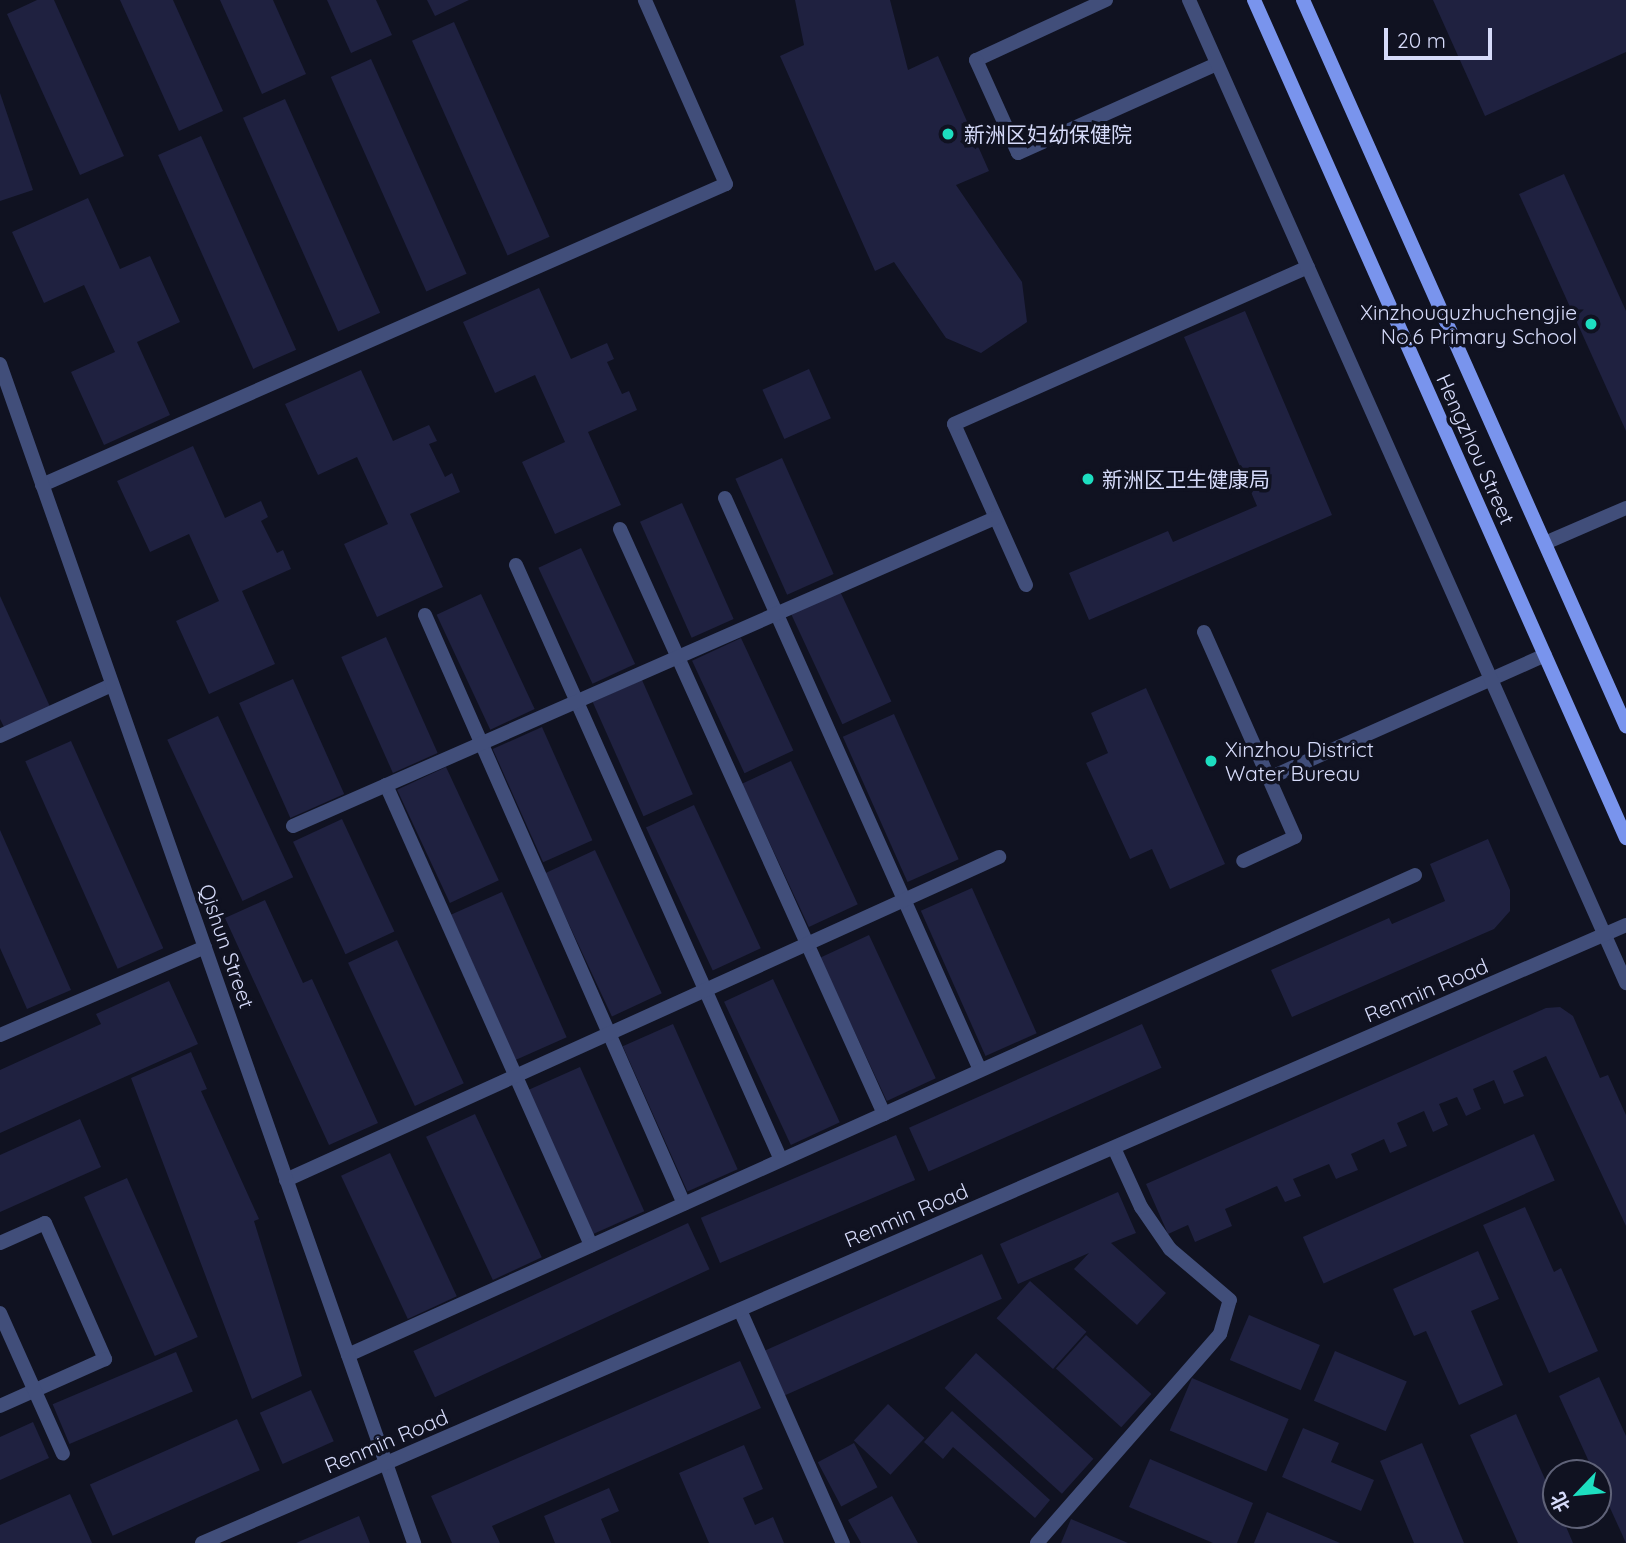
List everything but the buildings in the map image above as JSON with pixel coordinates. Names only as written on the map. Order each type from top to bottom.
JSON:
[{"type":"main road","name":"Hengzhou Street","points":[[1254,0],[1626,838]]},
{"type":"main road","name":"Hengzhou Street","points":[[1303,0],[1626,726]]},
{"type":"street","points":[[43,485],[726,184],[645,0]]},
{"type":"street","points":[[1106,0],[976,60],[1018,153],[1217,64]]},
{"type":"street","points":[[1189,0],[1626,983]]},
{"type":"street","points":[[1026,584],[954,424],[1308,267]]},
{"type":"street","name":"Qishun Street","points":[[0,364],[414,1543]]},
{"type":"street","points":[[725,498],[980,1070]]},
{"type":"street","points":[[1545,543],[1626,508]]},
{"type":"street","points":[[293,826],[995,518]]},
{"type":"street","points":[[620,529],[884,1114]]},
{"type":"street","points":[[516,565],[781,1160]]},
{"type":"street","points":[[425,615],[684,1204]]},
{"type":"street","points":[[1204,632],[1295,837],[1243,861]]},
{"type":"street","points":[[1269,778],[1545,655]]},
{"type":"street","points":[[0,736],[112,685]]},
{"type":"street","points":[[386,785],[591,1245]]},
{"type":"street","points":[[286,1180],[999,857]]},
{"type":"street","points":[[348,1355],[1415,875]]},
{"type":"street","name":"Renmin Road","points":[[202,1543],[1626,925]]},
{"type":"street","points":[[0,1035],[205,947]]},
{"type":"street","points":[[1037,1543],[1220,1334],[1230,1300],[1170,1249],[1141,1207],[1114,1148]]},
{"type":"street","points":[[0,1243],[45,1223],[105,1359],[0,1406]]},
{"type":"street","points":[[740,1310],[843,1543]]},
{"type":"street","points":[[0,1313],[63,1454]]},
{"type":"place","name":"新洲区妇幼保健院","points":[[948,134]]},
{"type":"place","name":"Xinzhouquzhuchengjie No.6 Primary School","points":[[1591,324]]},
{"type":"place","name":"新洲区卫生健康局","points":[[1088,479]]},
{"type":"place","name":"Xinzhou District Water Bureau","points":[[1211,761]]}]
